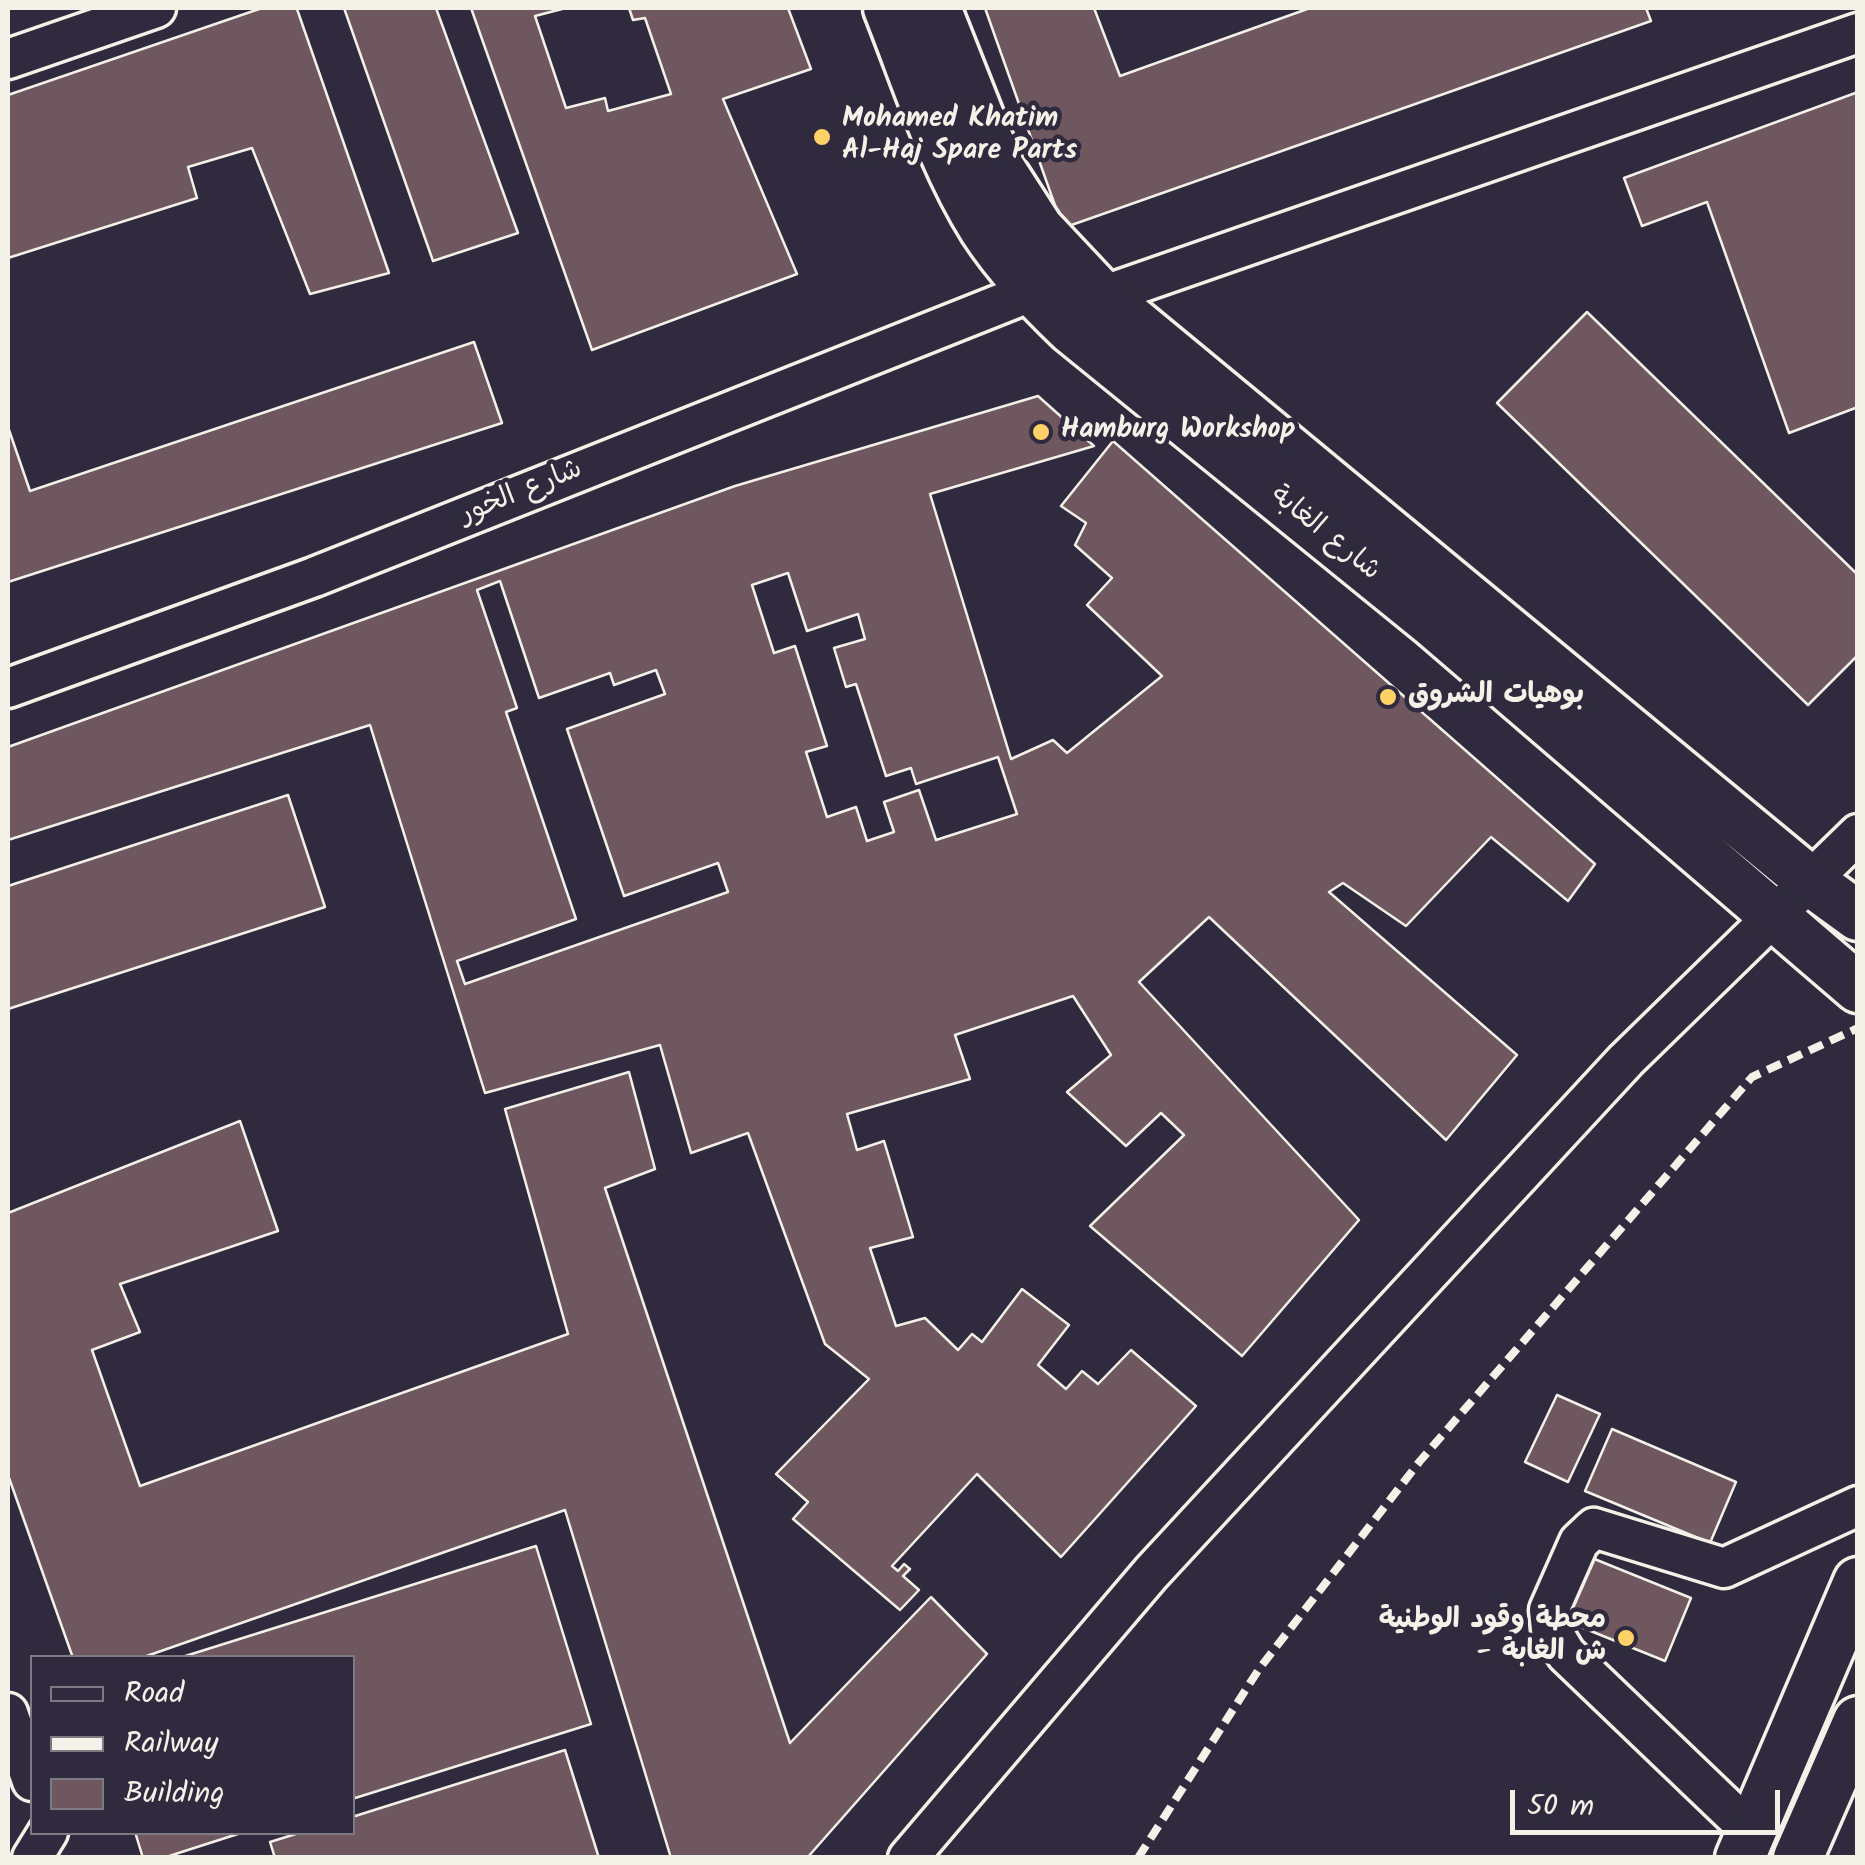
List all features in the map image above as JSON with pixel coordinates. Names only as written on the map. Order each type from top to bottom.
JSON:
[{"type":"main road","name":"شارع الغابة","points":[[888,8],[954,174],[985,231],[1033,291],[1071,330],[1432,622],[1858,988]]},
{"type":"main road","name":"شارع الغابة","points":[[936,8],[999,167],[1039,229],[1102,296],[1810,881],[1858,916]]},
{"type":"main road","points":[[1746,1845],[1858,1582]]},
{"type":"main road","points":[[1798,1858],[1858,1721]]},
{"type":"street","points":[[8,59],[156,8]]},
{"type":"street","points":[[1102,296],[1858,33]]},
{"type":"street","name":"شارع الخور","points":[[8,688],[314,577],[1033,291]]},
{"type":"street","points":[[908,1858],[1151,1573],[1626,1060],[1858,834]]},
{"type":"street","points":[[1746,1845],[1566,1654],[1551,1629],[1548,1610],[1578,1542],[1594,1528],[1724,1568],[1858,1506]]},
{"type":"street","points":[[8,1713],[30,1776]]},
{"type":"street","points":[[32,1858],[48,1835]]},
{"type":"building","points":[[262,8],[303,8],[297,9],[389,273],[310,294],[252,148],[188,167],[197,198],[8,258],[8,95]]},
{"type":"building","points":[[344,8],[436,8],[518,233],[433,261]]},
{"type":"building","points":[[471,8],[566,8],[535,16],[566,108],[605,98],[608,111],[671,94],[645,18],[633,20],[629,8],[788,8],[811,69],[723,99],[797,274],[592,350]]},
{"type":"building","points":[[985,8],[1094,8],[1120,76],[1310,8],[1646,8],[1651,21],[1063,228]]},
{"type":"building","points":[[1858,92],[1858,407],[1789,433],[1707,202],[1642,226],[1624,178]]},
{"type":"building","points":[[1587,312],[1858,575],[1858,655],[1808,705],[1497,403]]},
{"type":"building","points":[[474,342],[502,423],[8,582],[8,427],[30,491]]},
{"type":"building","points":[[1038,396],[1094,446],[930,494],[1011,759],[1053,740],[1067,753],[1162,676],[1087,605],[1112,578],[1075,545],[1086,523],[1061,506],[1113,441],[1595,864],[1568,901],[1491,837],[1406,926],[1343,883],[1329,892],[1517,1055],[1446,1140],[1209,917],[1139,982],[1359,1220],[1242,1356],[1090,1226],[1184,1135],[1161,1113],[1126,1146],[1067,1092],[1111,1055],[1073,996],[955,1035],[970,1079],[847,1114],[857,1150],[884,1141],[913,1237],[870,1248],[896,1326],[925,1318],[958,1350],[972,1334],[982,1342],[1022,1289],[1069,1325],[1038,1365],[1066,1389],[1082,1371],[1098,1384],[1131,1350],[1196,1406],[1061,1557],[977,1474],[892,1566],[898,1571],[904,1564],[910,1569],[903,1576],[919,1590],[900,1610],[793,1519],[808,1502],[776,1474],[869,1379],[825,1344],[748,1133],[691,1153],[660,1045],[485,1093],[370,725],[8,840],[8,747],[735,486]],"holes":[[[788,573],[807,631],[858,614],[865,639],[834,648],[846,687],[856,684],[886,776],[911,768],[916,784],[998,757],[1017,814],[936,840],[919,790],[884,802],[894,832],[867,841],[856,807],[827,817],[806,752],[827,746],[795,646],[774,653],[752,585]],[[500,581],[539,698],[610,673],[614,685],[656,670],[665,694],[567,729],[624,896],[718,863],[728,892],[465,984],[457,961],[576,919],[506,712],[517,708],[477,590]]]},
{"type":"building","points":[[288,795],[325,907],[8,1009],[8,886]]},
{"type":"building","points":[[629,1072],[655,1169],[605,1188],[790,1743],[931,1597],[987,1654],[807,1858],[671,1858],[565,1510],[150,1655],[72,1655],[8,1475],[8,1213],[240,1121],[278,1231],[120,1284],[140,1332],[92,1350],[140,1486],[568,1334],[505,1109]]},
{"type":"building","points":[[1557,1395],[1600,1414],[1568,1482],[1525,1462]]},
{"type":"building","points":[[1612,1429],[1736,1482],[1710,1543],[1585,1491]]},
{"type":"building","points":[[536,1546],[591,1724],[355,1798],[355,1655],[189,1655]]},
{"type":"building","points":[[1582,1554],[1691,1598],[1665,1661],[1556,1617]]},
{"type":"building","points":[[565,1750],[599,1858],[275,1858],[270,1842],[292,1835],[355,1835],[355,1816]]},
{"type":"building","points":[[136,1835],[235,1835],[163,1858],[143,1858]]},
{"type":"railway","points":[[1138,1858],[1259,1669],[1420,1461],[1752,1077],[1858,1028]]},
{"type":"place","name":"Mohamed Khatim Al-Haj Spare Parts","points":[[822,137]]},
{"type":"place","name":"Hamburg Workshop","points":[[1041,432]]},
{"type":"place","name":"بوهيات الشروق","points":[[1388,697]]},
{"type":"place","name":"محطة وقود الوطنية - ش الغابة","points":[[1626,1638]]}]
